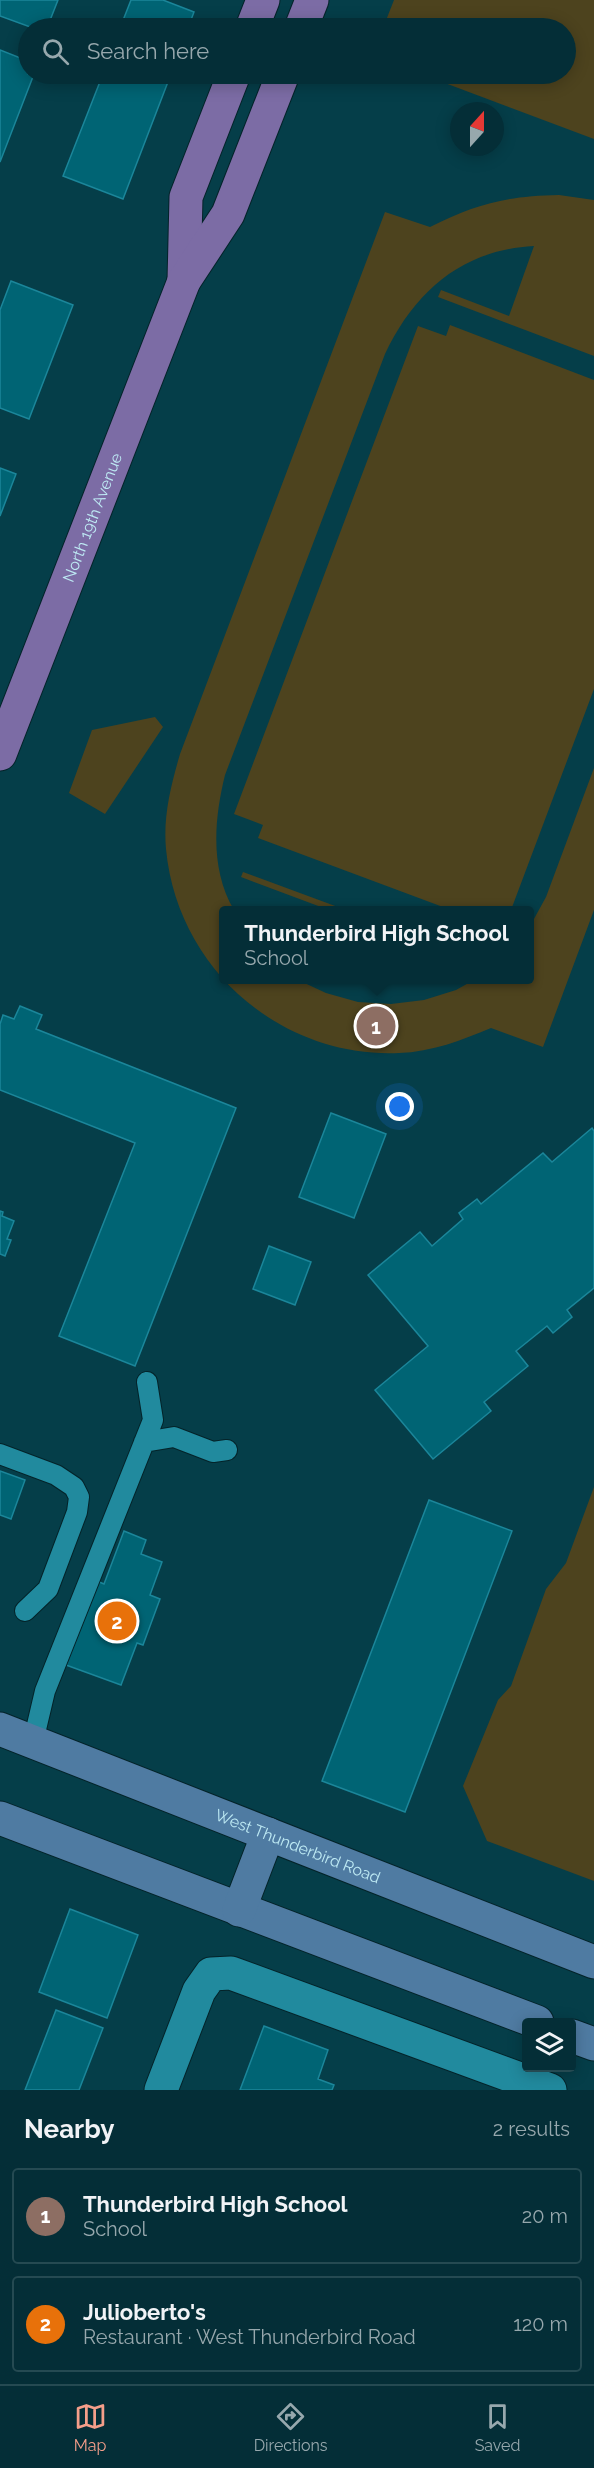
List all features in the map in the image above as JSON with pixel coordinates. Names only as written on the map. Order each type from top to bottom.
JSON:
[{"type":"main road","points":[[256,18],[262,0]]},
{"type":"main road","points":[[305,18],[312,0]]},
{"type":"main road","name":"North 19th Avenue","points":[[184,281],[186,197],[230,84]]},
{"type":"main road","name":"North 19th Avenue","points":[[0,754],[184,281],[228,214],[279,84]]},
{"type":"main road","name":"West Thunderbird Road","points":[[0,1729],[594,1962]]},
{"type":"main road","points":[[0,1818],[526,2018]]},
{"type":"main road","points":[[239,1910],[268,1834]]},
{"type":"main road","points":[[576,2037],[594,2044]]},
{"type":"street","points":[[161,2090],[199,1991],[211,1974],[231,1973],[550,2090]]},
{"type":"lane","points":[[33,1742],[45,1691],[153,1420],[147,1382]]},
{"type":"lane","points":[[144,1442],[174,1437],[213,1452],[228,1450]]},
{"type":"lane","points":[[0,1455],[56,1475],[74,1487],[78,1497],[77,1512],[48,1589],[25,1611]]},
{"type":"shaded area","points":[[394,0],[594,0],[594,139],[504,105],[504,102],[496,102],[448,84],[576,84],[576,18],[387,18]]},
{"type":"shaded area","points":[[559,195],[594,200],[594,356],[438,297],[441,290],[509,316],[534,246],[508,249],[463,265],[426,293],[397,331],[385,354],[225,775],[218,809],[216,844],[226,894],[232,906],[219,906],[219,973],[190,931],[174,892],[165,837],[171,789],[180,754],[385,212],[430,227],[477,207],[523,197]]},
{"type":"shaded area","points":[[450,325],[594,380],[594,689],[513,906],[440,906],[258,838],[263,825],[234,814],[418,326],[446,336]]},
{"type":"shaded area","points":[[155,717],[163,727],[105,814],[69,793],[92,730]]},
{"type":"shaded area","points":[[594,768],[594,910],[543,1047],[491,1028],[435,1048],[399,1053],[355,1051],[314,1040],[275,1022],[229,984],[307,984],[326,993],[358,1002],[391,1004],[424,1000],[456,990],[467,984],[534,984],[534,919],[546,897]]},
{"type":"shaded area","points":[[243,872],[335,906],[318,906],[241,877]]},
{"type":"shaded area","points":[[594,1487],[594,1881],[487,1841],[463,1786],[498,1700],[511,1686],[546,1589],[566,1563]]},
{"type":"building","points":[[0,0],[58,0],[51,18],[18,18],[18,23],[0,16]]},
{"type":"building","points":[[131,0],[163,0],[194,12],[192,18],[124,18]]},
{"type":"building","points":[[0,50],[18,57],[18,84],[30,84],[0,162]]},
{"type":"building","points":[[99,84],[167,84],[123,199],[63,176]]},
{"type":"building","points":[[11,281],[73,305],[29,419],[0,408],[0,310]]},
{"type":"building","points":[[0,468],[16,474],[0,516]]},
{"type":"building","points":[[20,1006],[42,1015],[36,1029],[236,1108],[135,1366],[59,1336],[135,1143],[0,1090],[0,1024],[3,1015],[14,1019]]},
{"type":"building","points":[[331,1113],[386,1134],[354,1218],[299,1197]]},
{"type":"building","points":[[592,1128],[594,1131],[594,1288],[567,1310],[572,1317],[553,1333],[547,1326],[516,1351],[528,1366],[484,1402],[491,1411],[433,1459],[375,1390],[428,1346],[368,1275],[420,1232],[432,1246],[463,1219],[459,1213],[477,1199],[481,1204],[543,1153],[552,1162]]},
{"type":"building","points":[[0,1211],[3,1212],[2,1216],[14,1221],[7,1239],[11,1240],[5,1256],[0,1254]]},
{"type":"building","points":[[269,1246],[311,1262],[295,1305],[253,1289]]},
{"type":"building","points":[[0,1471],[25,1480],[11,1519],[0,1515]]},
{"type":"building","points":[[429,1500],[512,1531],[405,1812],[322,1781]]},
{"type":"building","points":[[124,1531],[146,1540],[141,1554],[162,1562],[150,1595],[160,1599],[143,1645],[137,1643],[121,1685],[66,1665],[97,1581],[104,1584]]},
{"type":"building","points":[[70,1909],[138,1935],[107,2018],[39,1992]]},
{"type":"building","points":[[56,2010],[103,2028],[79,2090],[25,2090]]},
{"type":"building","points":[[264,2026],[328,2050],[318,2079],[334,2085],[332,2090],[240,2090]]},
{"type":"place","name":"Thunderbird High School","points":[[376,1026]]},
{"type":"place","name":"Julioberto's","points":[[117,1621]]}]
